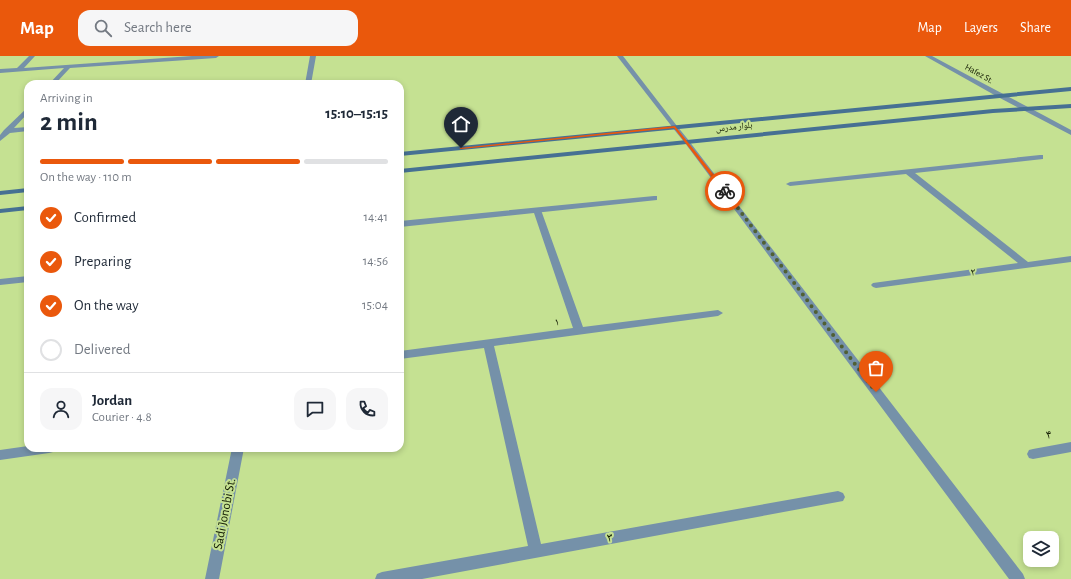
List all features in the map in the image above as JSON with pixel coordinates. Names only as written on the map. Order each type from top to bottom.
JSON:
[{"type":"street","points":[[18,70],[32,56]]},
{"type":"street","points":[[121,63],[126,56]]},
{"type":"street","points":[[0,71],[216,56]]},
{"type":"street","points":[[309,80],[313,56]]},
{"type":"street","points":[[620,56],[687,142],[1018,579]]},
{"type":"street","name":"Hafez St.","points":[[928,56],[1000,96],[1071,132]]},
{"type":"street","points":[[56,80],[69,66]]},
{"type":"street","name":"بلوار مدرس","points":[[404,154],[1071,89]]},
{"type":"street","name":"بلوار مدرس","points":[[404,171],[1071,106]]},
{"type":"street","points":[[0,139],[4,131],[24,113]]},
{"type":"street","points":[[4,131],[24,129]]},
{"type":"street","points":[[790,184],[1040,157]]},
{"type":"street","points":[[909,172],[1026,265]]},
{"type":"street","points":[[0,193],[24,190]]},
{"type":"street","points":[[404,224],[654,198]]},
{"type":"street","points":[[0,211],[24,208]]},
{"type":"street","points":[[537,210],[579,331]]},
{"type":"street","name":"۲","points":[[876,285],[1071,259]]},
{"type":"street","points":[[0,282],[24,279]]},
{"type":"street","name":"۱","points":[[404,354],[718,313]]},
{"type":"street","points":[[488,343],[536,552]]},
{"type":"street","name":"۴","points":[[1033,454],[1071,447]]},
{"type":"street","points":[[0,455],[24,452]]},
{"type":"street","name":"Sadi Jonobi St.","points":[[212,579],[237,452]]},
{"type":"street","name":"۳","points":[[382,579],[838,497]]},
{"type":"way so far","points":[[725,191],[876,392]]},
{"type":"route","points":[[461,148],[675,127],[725,191]]}]
